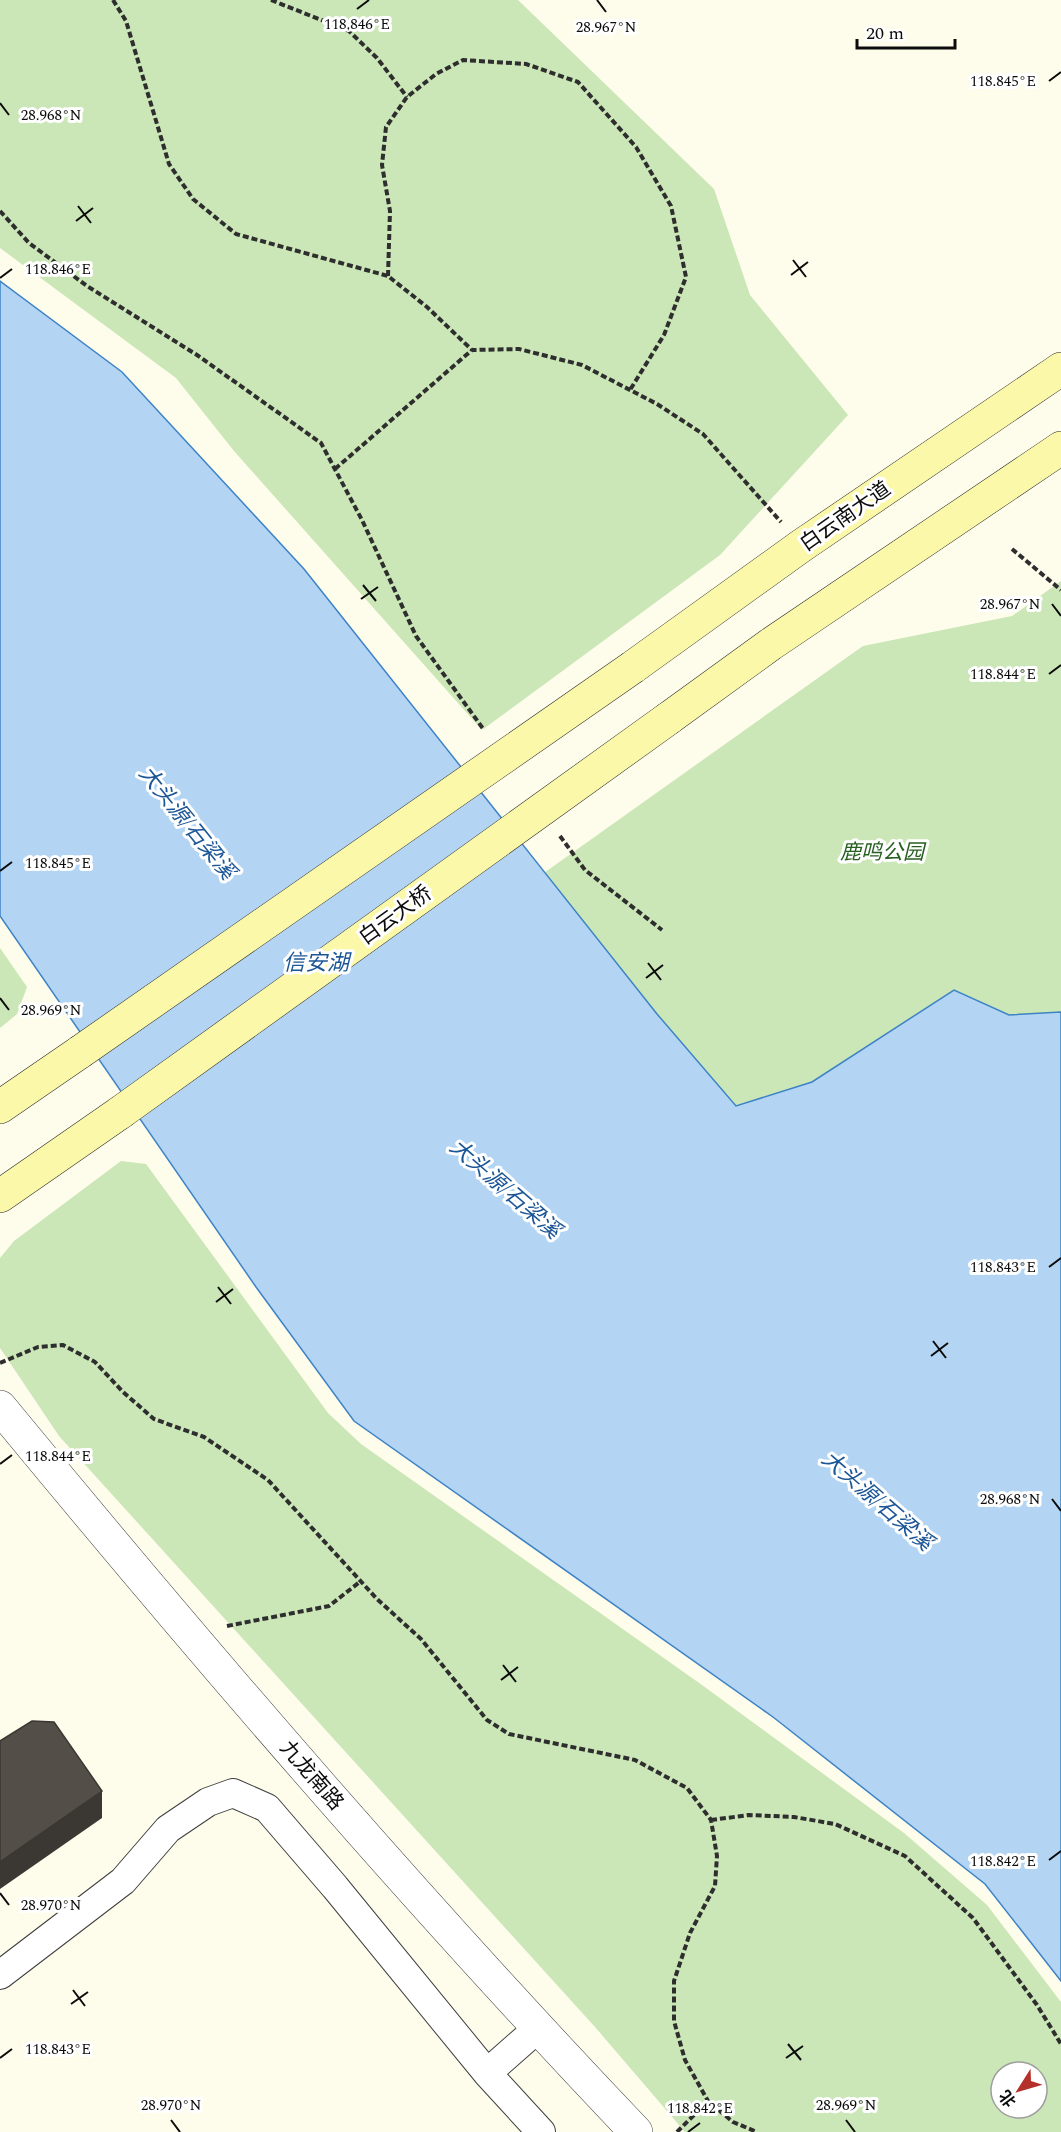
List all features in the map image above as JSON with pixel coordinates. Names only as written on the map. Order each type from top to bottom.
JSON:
[{"type":"main road","name":"白云南大道","points":[[0,1107],[633,667],[801,546],[1061,369]]},
{"type":"main road","name":"白云大桥","points":[[0,1196],[121,1113],[771,644],[1061,448]]},
{"type":"street","name":"九龙南路","points":[[0,1407],[95,1523],[288,1748],[537,2029],[636,2132]]},
{"type":"street","points":[[0,1975],[123,1881],[168,1829],[207,1802],[233,1793],[267,1808],[335,1887],[487,2073],[541,2132]]},
{"type":"street","points":[[487,2073],[537,2029]]},
{"type":"path","points":[[113,0],[126,21],[169,164],[193,199],[236,234],[388,276],[428,307],[472,350]]},
{"type":"path","points":[[271,0],[349,31],[377,58],[407,97]]},
{"type":"path","points":[[388,276],[390,211],[382,165],[387,127],[407,97],[436,74],[463,60],[526,64],[578,82],[636,147],[671,206],[686,277],[664,335],[630,390]]},
{"type":"path","points":[[0,211],[29,243],[87,286],[197,355],[321,443],[362,520],[416,636],[490,739]]},
{"type":"path","points":[[335,470],[472,350],[519,349],[582,365],[657,404],[703,434],[755,490],[801,546]]},
{"type":"path","points":[[1012,549],[1061,590]]},
{"type":"path","points":[[558,833],[585,870],[662,930]]},
{"type":"path","points":[[0,1363],[38,1347],[63,1345],[95,1362],[123,1392],[154,1419],[204,1437],[268,1480],[377,1599],[422,1639],[487,1720],[509,1734],[635,1760],[687,1788],[711,1820],[717,1856],[715,1886],[690,1933],[674,1981],[674,2020],[685,2060],[708,2101],[733,2122],[757,2132]]},
{"type":"path","points":[[191,1634],[329,1606],[361,1581]]},
{"type":"path","points":[[711,1820],[749,1815],[794,1817],[836,1824],[905,1856],[973,1918],[1037,2005],[1061,2044]]},
{"type":"path","points":[[677,2132],[708,2101]]},
{"type":"green space","points":[[0,0],[518,0],[714,189],[750,295],[848,415],[720,555],[482,730],[234,451],[176,378],[0,248]]},
{"type":"green space","name":"鹿鸣公园","points":[[1061,581],[1061,1036],[783,1122],[725,1121],[527,885],[863,646],[1012,616]]},
{"type":"green space","points":[[0,948],[27,987],[17,1014],[0,1028]]},
{"type":"green space","points":[[121,1161],[146,1164],[328,1413],[361,1444],[702,1685],[904,1833],[987,1905],[1061,2002],[1061,2132],[685,2132],[595,2027],[59,1436],[0,1348],[0,1258],[14,1241]]},
{"type":"water","points":[[0,281],[122,372],[304,569],[657,1014],[736,1106],[812,1082],[954,990],[1009,1015],[1061,1012],[1061,1981],[985,1884],[773,1717],[354,1421],[256,1287],[0,916]]},
{"type":"building","points":[[32,1721],[54,1722],[102,1791],[0,1862],[0,1741]]},
{"type":"water label","name":"大头源/石梁溪","points":[[188,822]]},
{"type":"water label","name":"信安湖","points":[[316,962]]},
{"type":"water label","name":"大头源/石梁溪","points":[[506,1188]]},
{"type":"water label","name":"大头源/石梁溪","points":[[878,1500]]}]
